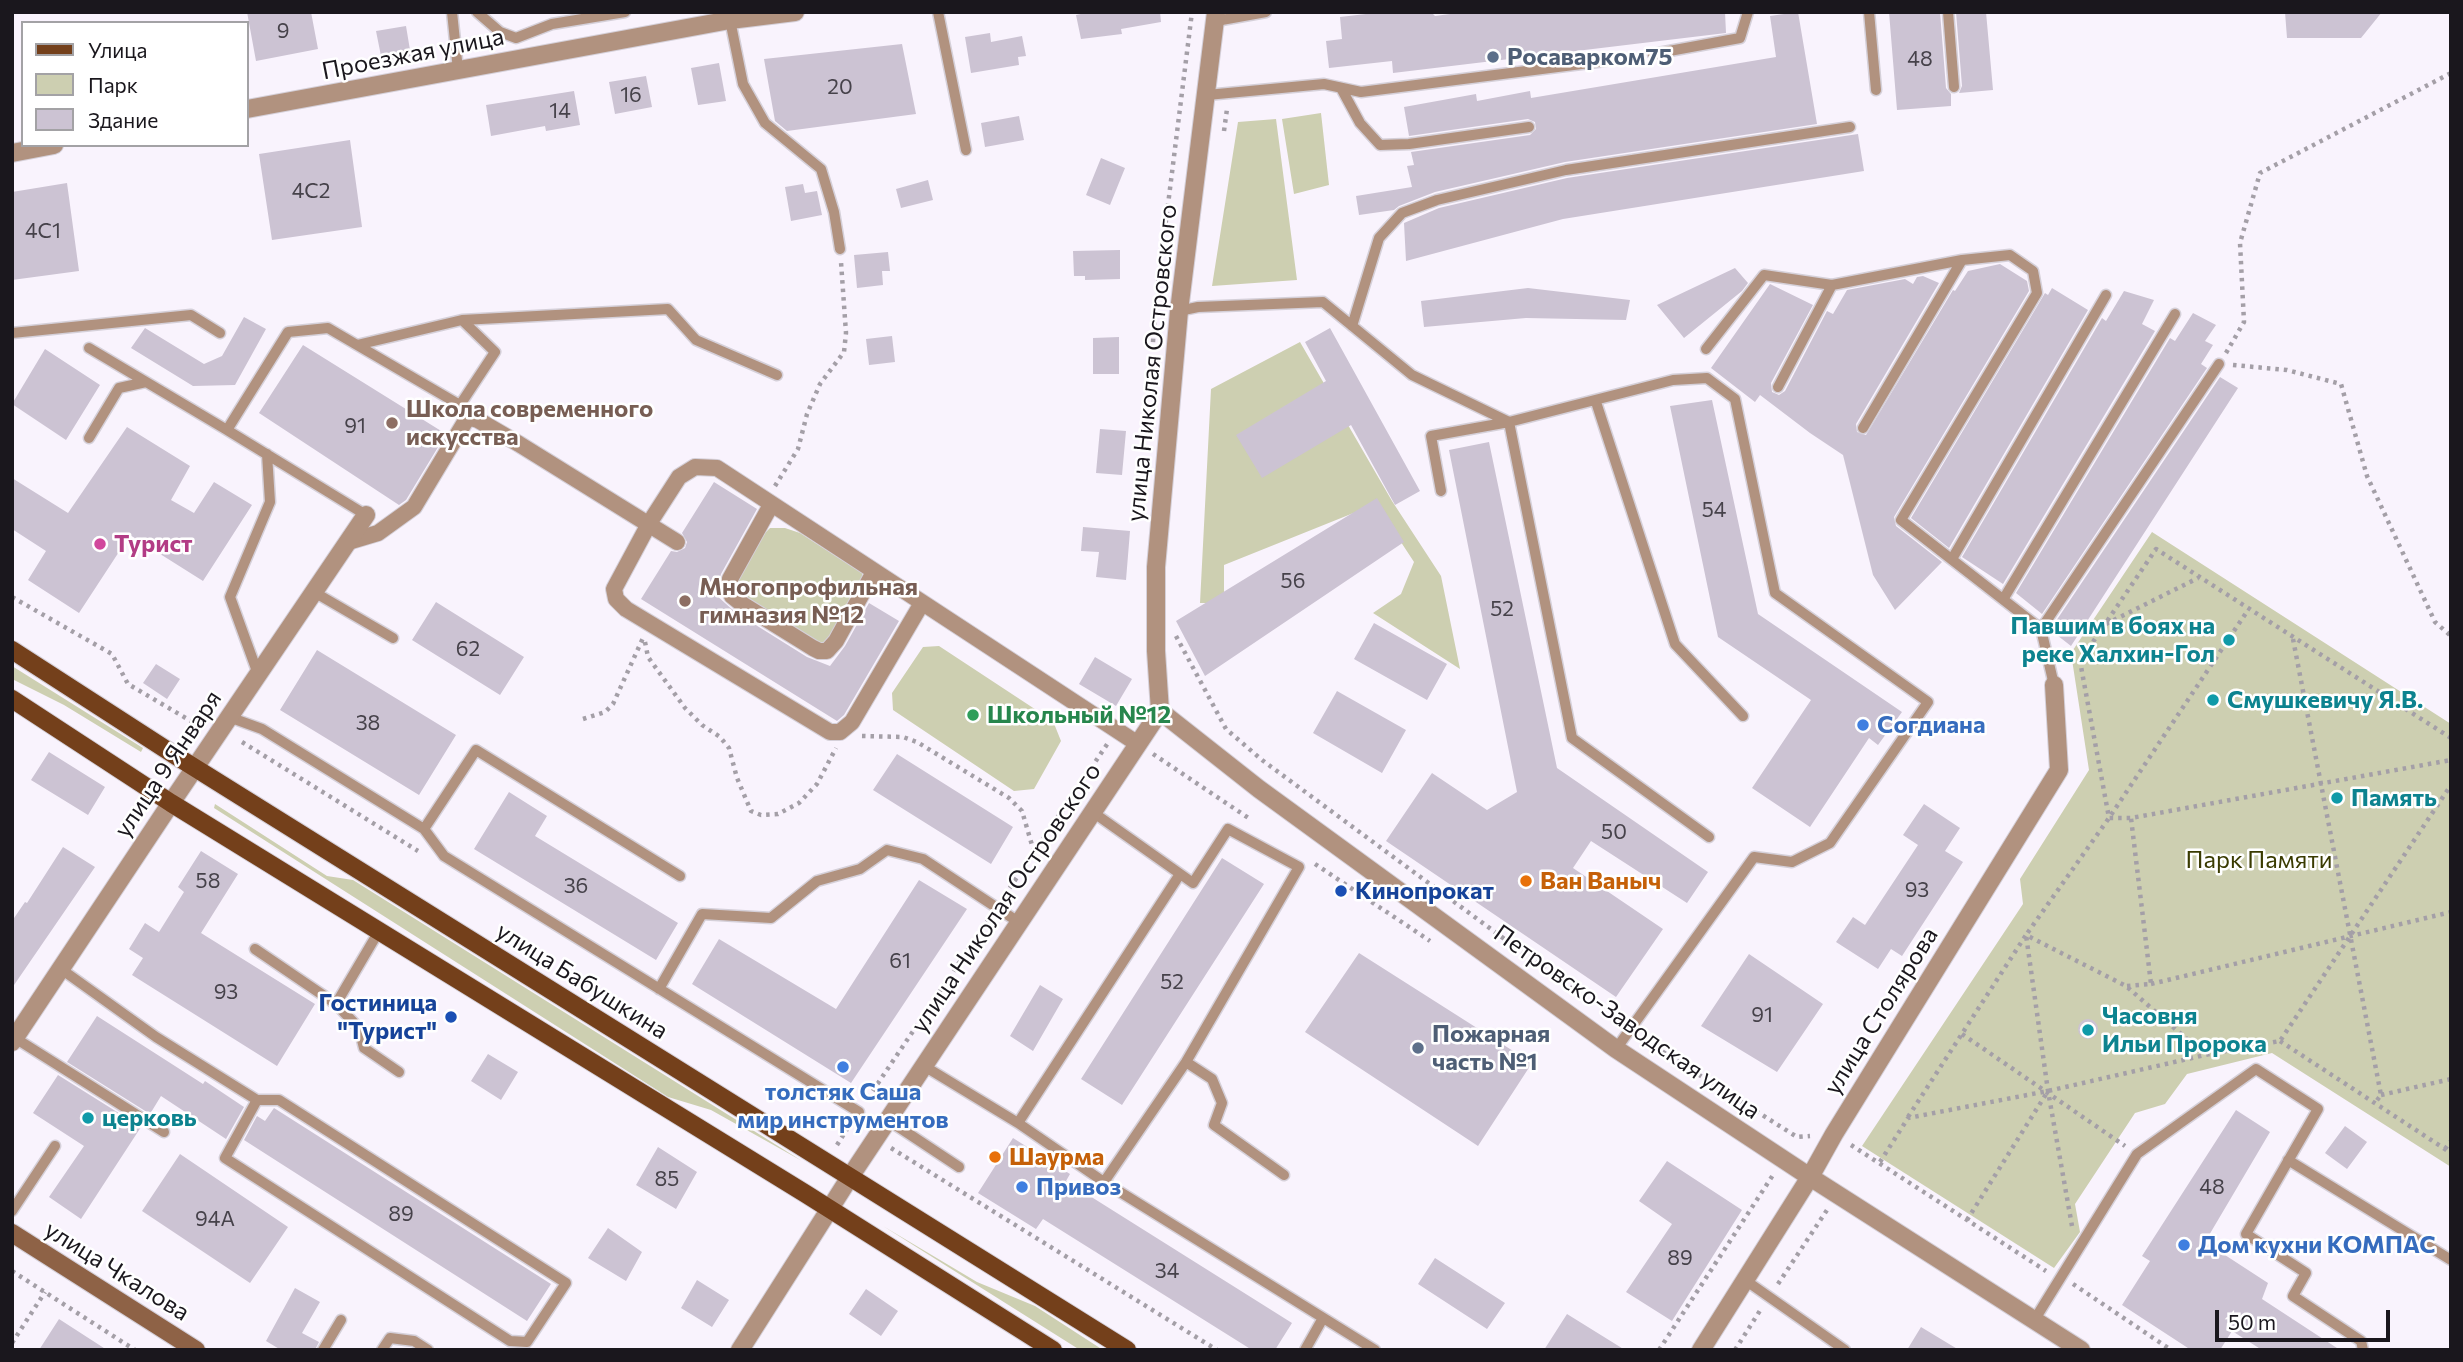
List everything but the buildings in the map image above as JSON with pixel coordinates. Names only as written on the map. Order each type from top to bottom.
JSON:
[{"type":"main road","name":"улица Бабушкина","points":[[12,650],[195,768],[1127,1350]]},
{"type":"main road","points":[[12,699],[171,803],[830,1209],[1053,1350]]},
{"type":"main road","name":"улица Чкалова","points":[[12,1233],[196,1350]]},
{"type":"street","name":"Проезжая улица","points":[[248,110],[729,16],[795,12]]},
{"type":"street","name":"улица Николая Островского","points":[[740,1350],[850,1177],[1160,711],[1156,651],[1156,567],[1179,311],[1216,17]]},
{"type":"street","points":[[12,153],[44,147]]},
{"type":"street","points":[[348,542],[378,533],[414,507],[468,417],[519,444],[677,542]]},
{"type":"street","points":[[922,603],[852,722],[841,732],[830,732],[626,609],[616,599],[614,589],[650,522],[679,477],[695,467],[717,468],[1138,744]]},
{"type":"street","points":[[766,502],[728,587],[732,596],[742,604],[813,648],[827,651],[836,641],[874,572]]},
{"type":"street","name":"улица 9 Января","points":[[13,1040],[366,515]]},
{"type":"street","name":"улица Столярова","points":[[1701,1350],[2059,770],[2054,685]]},
{"type":"street","name":"Петровско-Заводская улица","points":[[1160,711],[1259,789],[1616,1049],[1837,1195],[2081,1350]]},
{"type":"lane","points":[[452,12],[458,70]]},
{"type":"lane","points":[[477,12],[500,32],[516,38],[552,24],[625,12]]},
{"type":"lane","points":[[938,12],[966,150]]},
{"type":"lane","points":[[1216,17],[1266,12]]},
{"type":"lane","points":[[1653,54],[1740,38],[1748,12]]},
{"type":"lane","points":[[1869,12],[1876,90]]},
{"type":"lane","points":[[1948,12],[1954,87]]},
{"type":"lane","points":[[729,16],[743,83],[765,123],[821,169],[834,212],[840,249]]},
{"type":"lane","points":[[1207,95],[1324,84],[1361,92],[1605,61]]},
{"type":"lane","points":[[1341,88],[1360,123],[1380,145],[1409,144],[1529,127]]},
{"type":"lane","points":[[1352,326],[1379,237],[1402,213],[1437,200],[1566,170],[1850,127]]},
{"type":"lane","points":[[1706,349],[1764,275],[1832,285],[1962,260],[2010,255],[2033,271],[2038,293],[1900,520],[2041,629],[2054,685]]},
{"type":"lane","points":[[1863,428],[1962,260]]},
{"type":"lane","points":[[1778,387],[1832,285]]},
{"type":"lane","points":[[1952,559],[2106,295]]},
{"type":"lane","points":[[1179,311],[1198,307],[1322,302],[1412,375],[1509,422]]},
{"type":"lane","points":[[357,345],[462,320],[668,309],[696,340],[777,375]]},
{"type":"lane","points":[[2004,598],[2175,314]]},
{"type":"lane","points":[[12,333],[191,315],[220,333]]},
{"type":"lane","points":[[227,430],[288,332],[328,328],[460,405],[495,352],[462,320]]},
{"type":"lane","points":[[89,348],[366,515]]},
{"type":"lane","points":[[2041,629],[2220,363]]},
{"type":"lane","points":[[1441,491],[1431,436],[1596,402],[1673,380],[1707,378],[1735,399],[1775,593],[1928,702],[1830,843],[1792,862],[1754,857],[1616,1049]]},
{"type":"lane","points":[[89,438],[119,388],[146,382]]},
{"type":"lane","points":[[1596,402],[1675,644],[1743,716]]},
{"type":"lane","points":[[1509,422],[1572,738],[1709,837]]},
{"type":"lane","points":[[258,674],[230,597],[270,502],[267,454]]},
{"type":"lane","points":[[314,592],[393,638]]},
{"type":"lane","points":[[229,717],[262,729],[424,829],[443,856],[859,1112]]},
{"type":"lane","points":[[424,829],[476,750],[680,876]]},
{"type":"lane","points":[[1094,813],[1192,883],[1228,829],[1298,867],[1186,1062],[1104,1182]]},
{"type":"lane","points":[[659,989],[702,914],[771,918],[817,881],[860,869],[887,850],[923,859],[1020,923]]},
{"type":"lane","points":[[1018,1123],[1180,874]]},
{"type":"lane","points":[[336,1004],[379,931]]},
{"type":"lane","points":[[256,949],[336,1004],[359,1028],[364,1048],[399,1072]]},
{"type":"lane","points":[[61,969],[156,1037],[257,1100],[278,1100],[566,1283],[527,1342],[510,1341],[225,1158],[257,1100]]},
{"type":"lane","points":[[13,1040],[164,1132]]},
{"type":"lane","points":[[1186,1062],[1212,1079],[1222,1103],[1214,1125],[1284,1175]]},
{"type":"lane","points":[[924,1066],[1018,1123],[1104,1182],[1375,1350]]},
{"type":"lane","points":[[2035,1319],[2137,1154],[2256,1069],[2318,1109],[2246,1234],[2306,1273],[2293,1296],[2361,1341],[2363,1350]]},
{"type":"lane","points":[[888,1120],[959,1167]]},
{"type":"lane","points":[[12,1211],[55,1146]]},
{"type":"lane","points":[[2288,1160],[2451,1260]]},
{"type":"lane","points":[[1745,1280],[1845,1350]]},
{"type":"lane","points":[[1305,1350],[1323,1318]]},
{"type":"lane","points":[[323,1350],[341,1320]]},
{"type":"lane","points":[[382,1350],[390,1338],[414,1341],[428,1350]]},
{"type":"path","points":[[1152,363],[1155,309],[1192,12]]},
{"type":"path","points":[[2451,73],[2260,173],[2240,243],[2244,321],[2220,363],[2287,370],[2341,384],[2367,476],[2435,622],[2451,636]]},
{"type":"path","points":[[1224,132],[1230,91]]},
{"type":"path","points":[[766,502],[797,449],[807,414],[820,384],[844,352],[846,333],[840,249]]},
{"type":"path","points":[[2109,818],[2080,661],[2156,549],[2451,738]]},
{"type":"path","points":[[2105,624],[2199,577]]},
{"type":"path","points":[[1880,1162],[2026,935],[2109,818],[2248,610]]},
{"type":"path","points":[[1171,626],[1226,729],[1262,760],[1584,998]]},
{"type":"path","points":[[583,719],[605,712],[613,704],[644,634],[648,657],[685,708],[729,748],[737,778],[751,811],[761,815],[778,814],[799,803],[817,784],[844,729],[870,738],[903,737],[917,742],[1009,798],[1023,811],[1034,852]]},
{"type":"path","points":[[2292,638],[2381,1095]]},
{"type":"path","points":[[825,1162],[1116,730]]},
{"type":"path","points":[[2109,818],[2131,818],[2451,760]]},
{"type":"path","points":[[2280,1041],[2451,785]]},
{"type":"path","points":[[2131,818],[2151,984]]},
{"type":"path","points":[[2126,986],[2151,984],[2451,912]]},
{"type":"path","points":[[2026,935],[2126,986],[2205,1055]]},
{"type":"path","points":[[2026,935],[2073,1229]]},
{"type":"path","points":[[1629,1031],[1797,1137],[1834,1134],[2044,1271],[2060,1275],[2171,1350]]},
{"type":"path","points":[[1962,1034],[2049,1091],[2137,1154]]},
{"type":"path","points":[[1908,1118],[2049,1091],[2205,1055],[2280,1041],[2451,1153]]},
{"type":"path","points":[[2375,1103],[2381,1095],[2451,1079]]},
{"type":"path","points":[[1967,1220],[2049,1091]]},
{"type":"path","points":[[1659,1350],[1797,1137]]},
{"type":"path","points":[[2445,1149],[2451,1141]]},
{"type":"path","points":[[1735,1350],[1837,1195]]},
{"type":"path","points":[[1004,1219],[1217,1350]]},
{"type":"path","points":[[2044,1271],[2051,1260]]},
{"type":"path","points":[[12,1271],[135,1350]]},
{"type":"path","points":[[12,1343],[45,1292]]},
{"type":"green space","points":[[1321,113],[1329,185],[1294,194],[1282,119]]},
{"type":"green space","points":[[1276,119],[1297,280],[1212,286],[1238,122]]},
{"type":"green space","points":[[1300,342],[1392,501],[1441,576],[1460,669],[1373,613],[1401,594],[1414,562],[1376,504],[1224,565],[1224,594],[1211,603],[1200,603],[1211,389]]},
{"type":"green space","points":[[770,528],[785,528],[800,533],[862,573],[863,579],[829,640],[824,644],[819,645],[737,590],[735,582],[762,536]]},
{"type":"green space","name":"Парк Памяти","points":[[2152,532],[2451,724],[2451,1167],[2272,1053],[2187,1074],[2165,1104],[2135,1113],[2075,1204],[2080,1232],[2054,1268],[1862,1146],[2023,904],[2020,879],[2089,770],[2071,653]]},
{"type":"green space","name":"Школьный №12","points":[[939,646],[1053,721],[1061,741],[1034,789],[1014,791],[893,710],[892,693],[923,647]]},
{"type":"green space","points":[[12,666],[143,748],[141,752],[64,705],[12,679]]},
{"type":"green space","points":[[215,804],[327,876],[353,880],[802,1161],[711,1110],[668,1097],[214,808]]},
{"type":"green space","points":[[883,1226],[977,1282],[1035,1306],[1103,1350],[1080,1350]]},
{"type":"place","name":"Росаварком75","points":[[1493,57]]},
{"type":"place","name":"Школа современного искусства","points":[[392,423]]},
{"type":"place","name":"Турист","points":[[100,544]]},
{"type":"place","name":"Многопрофильная гимназия №12","points":[[685,601]]},
{"type":"place","name":"Павшим в боях на реке Халхин-Гол","points":[[2229,640]]},
{"type":"place","name":"Смушкевичу Я.В.","points":[[2213,700]]},
{"type":"place","name":"Школьный №12","points":[[973,715]]},
{"type":"place","name":"Согдиана","points":[[1863,725]]},
{"type":"place","name":"Память","points":[[2337,798]]},
{"type":"place","name":"Ван Ваныч","points":[[1526,881]]},
{"type":"place","name":"Кинопрокат","points":[[1341,891]]},
{"type":"place","name":"Гостиница \"Турист\"","points":[[451,1017]]},
{"type":"place","name":"Часовня Ильи Пророка","points":[[2088,1030]]},
{"type":"place","name":"Пожарная часть №1","points":[[1418,1048]]},
{"type":"place","name":"толстяк Саша мир инструментов","points":[[843,1067]]},
{"type":"place","name":"церковь","points":[[88,1118]]},
{"type":"place","name":"Шаурма","points":[[995,1157]]},
{"type":"place","name":"Привоз","points":[[1022,1187]]},
{"type":"place","name":"Дом кухни КОМПАС","points":[[2184,1245]]}]
